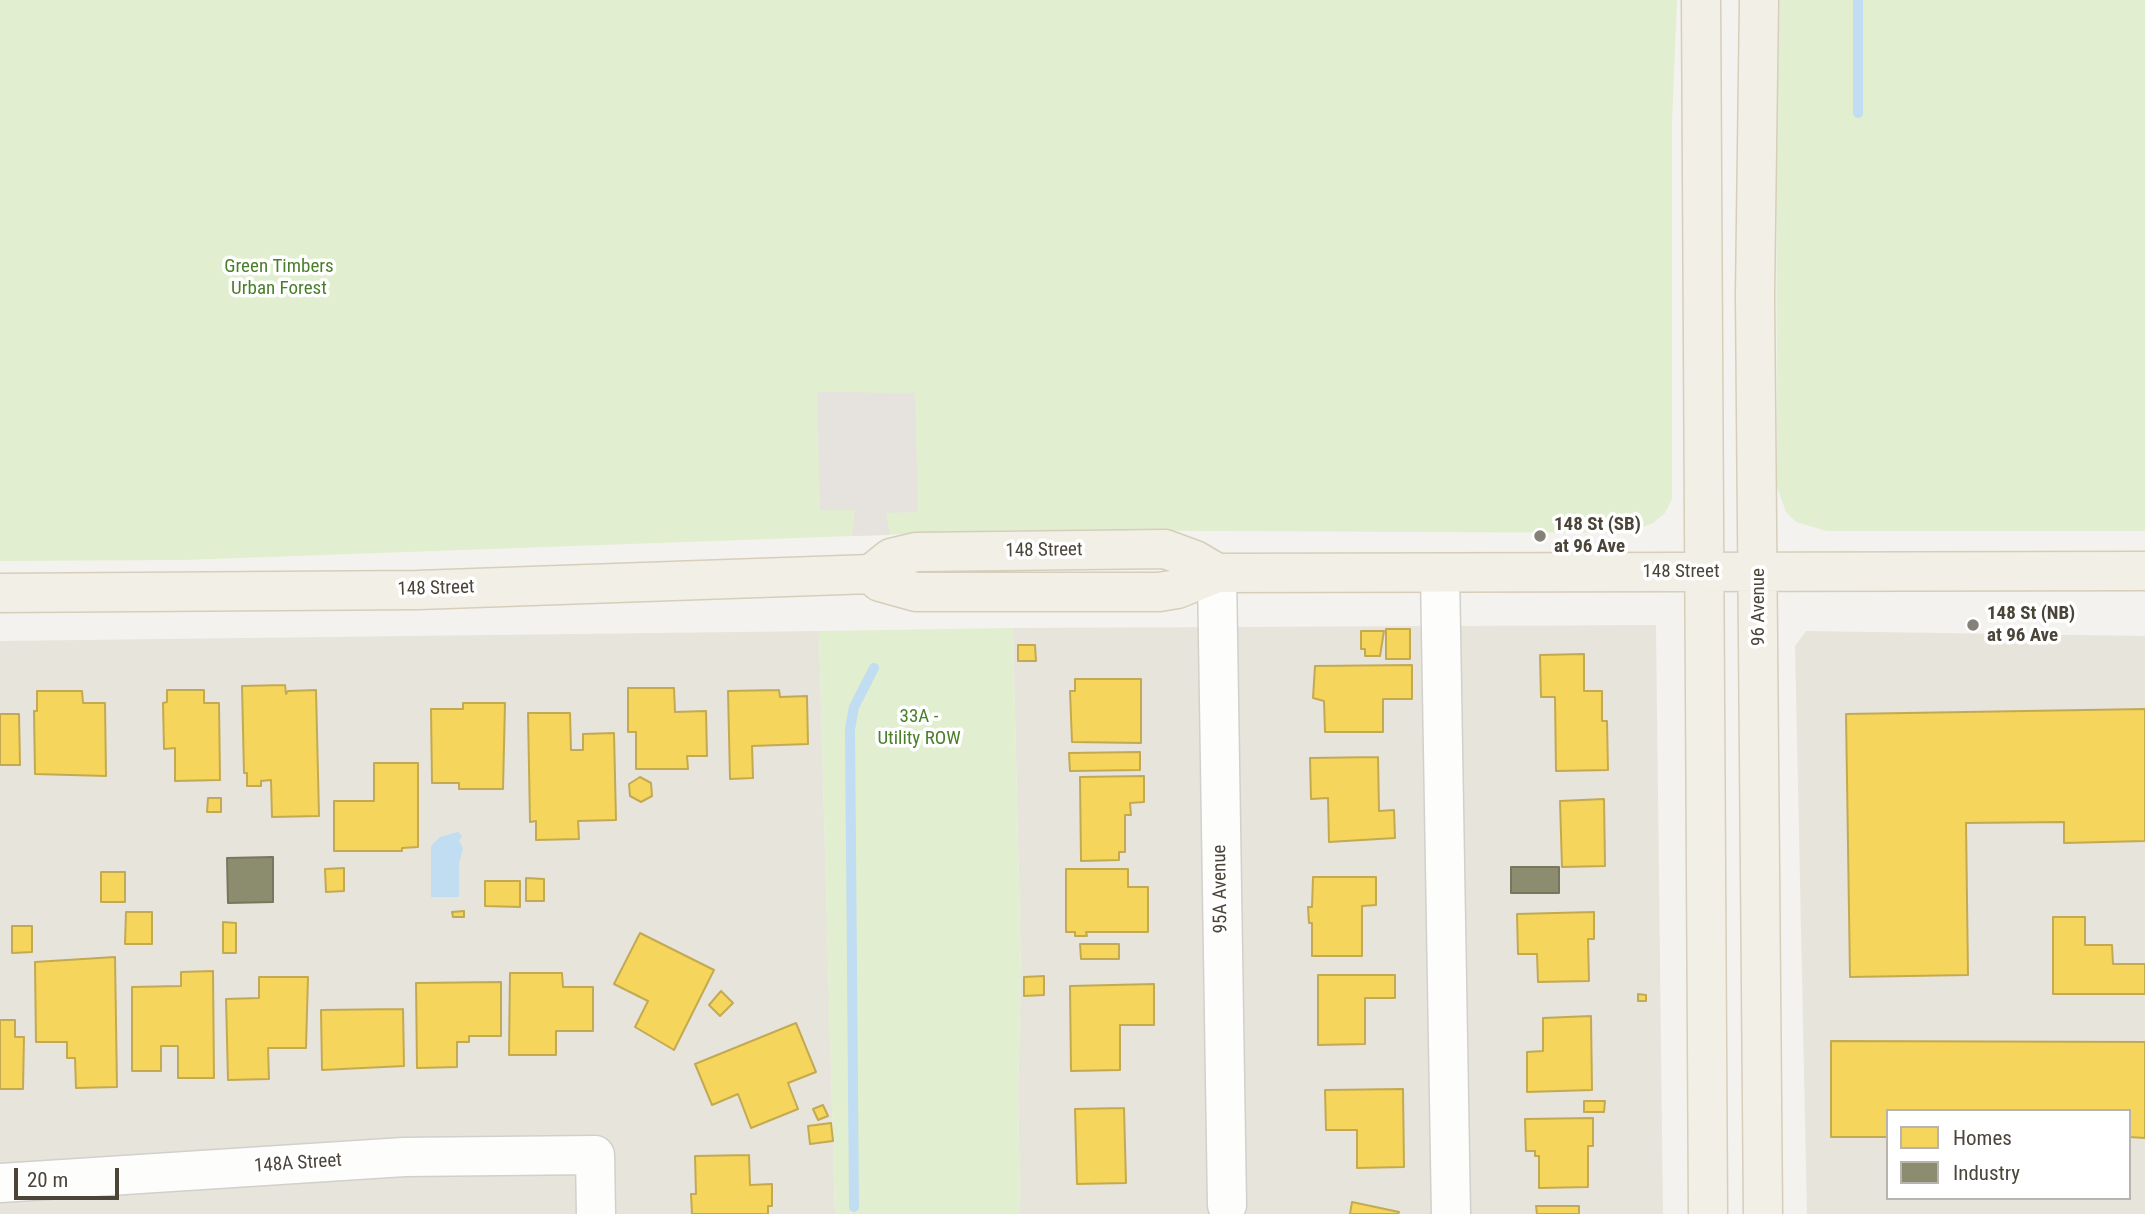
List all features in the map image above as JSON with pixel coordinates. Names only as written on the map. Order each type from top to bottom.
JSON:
[{"type":"main road","points":[[1701,0],[1708,1214]]},
{"type":"main road","name":"96 Avenue","points":[[1759,0],[1755,295],[1763,1214]]},
{"type":"main road","name":"148 Street","points":[[0,593],[418,590],[871,574],[891,558],[916,552],[1165,549],[1195,559],[1217,573],[2145,570]]},
{"type":"street","name":"95A Avenue","points":[[1217,573],[1227,1205]]},
{"type":"street","points":[[1440,573],[1451,1214]]},
{"type":"street","name":"148A Street","points":[[0,1183],[404,1157],[595,1154],[596,1214]]},
{"type":"shaded area","points":[[817,392],[915,393],[918,512],[886,513],[890,535],[852,536],[855,510],[820,510]]},
{"type":"shaded area","points":[[1656,625],[1663,1214],[1020,1214],[1018,1088],[1021,974],[1013,628]]},
{"type":"shaded area","points":[[819,631],[835,1214],[0,1214],[0,641]]},
{"type":"shaded area","points":[[1806,631],[2145,636],[2145,1214],[1807,1214],[1795,646]]},
{"type":"green space","name":"Green Timbers Urban Forest","points":[[0,0],[1677,0],[1672,122],[1672,499],[1665,513],[1653,523],[1628,533],[1020,530],[183,560],[0,561]]},
{"type":"green space","points":[[1776,0],[2145,0],[2145,531],[1827,531],[1796,522],[1786,512],[1777,487]]},
{"type":"green space","name":"33A - Utility ROW","points":[[1013,628],[1021,974],[1018,1088],[1020,1214],[835,1214],[819,631]]},
{"type":"water","points":[[458,832],[462,836],[459,841],[463,848],[459,864],[459,897],[431,897],[431,846],[440,837]]},
{"type":"building: Homes","points":[[1386,629],[1410,629],[1410,659],[1386,659]]},
{"type":"building: Homes","points":[[1361,631],[1384,631],[1380,656],[1365,656],[1365,649],[1361,649]]},
{"type":"building: Homes","points":[[1018,645],[1035,645],[1036,661],[1018,661]]},
{"type":"building: Homes","points":[[1584,654],[1584,691],[1602,691],[1602,721],[1607,721],[1608,770],[1556,771],[1555,697],[1541,697],[1540,655]]},
{"type":"building: Homes","points":[[1412,665],[1412,699],[1383,699],[1383,732],[1325,732],[1324,701],[1313,698],[1315,666]]},
{"type":"building: Homes","points":[[1075,679],[1141,679],[1141,743],[1072,742],[1070,691],[1075,691]]},
{"type":"building: Homes","points":[[285,685],[286,694],[288,691],[316,690],[319,816],[272,817],[271,780],[261,781],[261,786],[247,786],[247,773],[244,773],[242,686]]},
{"type":"building: Homes","points":[[628,688],[674,688],[675,712],[706,711],[707,756],[687,756],[688,769],[636,769],[636,732],[628,732]]},
{"type":"building: Homes","points":[[167,690],[204,690],[204,703],[219,703],[220,780],[175,781],[175,748],[164,749],[163,703],[167,702]]},
{"type":"building: Homes","points":[[779,690],[780,697],[807,696],[808,744],[752,746],[753,778],[730,779],[728,691]]},
{"type":"building: Homes","points":[[37,691],[82,691],[83,703],[105,703],[106,776],[35,774],[34,711],[37,711]]},
{"type":"building: Homes","points":[[463,703],[505,703],[503,789],[459,789],[459,783],[432,783],[431,709],[463,709]]},
{"type":"building: Homes","points":[[2145,709],[2145,841],[2064,843],[2064,822],[1966,823],[1968,975],[1850,977],[1846,714]]},
{"type":"building: Homes","points":[[528,713],[570,713],[571,750],[583,750],[583,734],[614,733],[616,820],[578,821],[579,839],[536,840],[536,821],[530,822]]},
{"type":"building: Homes","points":[[0,714],[19,714],[20,765],[0,765]]},
{"type":"building: Homes","points":[[1140,752],[1140,770],[1070,771],[1069,753]]},
{"type":"building: Homes","points":[[1378,757],[1379,811],[1394,810],[1395,838],[1329,842],[1328,798],[1311,799],[1310,758]]},
{"type":"building: Homes","points":[[374,763],[418,763],[418,847],[402,848],[402,851],[334,851],[334,801],[374,801]]},
{"type":"building: Homes","points":[[1144,776],[1144,802],[1130,803],[1131,815],[1125,815],[1125,852],[1119,852],[1119,860],[1081,861],[1080,777]]},
{"type":"building: Homes","points":[[640,777],[651,783],[652,796],[641,802],[630,796],[629,784]]},
{"type":"building: Homes","points":[[208,798],[221,798],[221,812],[207,812]]},
{"type":"building: Homes","points":[[1604,799],[1605,866],[1562,867],[1560,801]]},
{"type":"building: Homes","points":[[344,868],[344,891],[326,892],[325,869]]},
{"type":"building: Homes","points":[[1066,869],[1128,869],[1128,887],[1148,887],[1148,932],[1086,932],[1087,936],[1075,936],[1075,932],[1066,932]]},
{"type":"building: Homes","points":[[101,872],[125,872],[125,902],[101,902]]},
{"type":"building: Homes","points":[[1313,877],[1376,877],[1376,905],[1362,906],[1362,956],[1312,956],[1312,923],[1309,923],[1308,907],[1312,907]]},
{"type":"building: Homes","points":[[526,878],[544,879],[544,901],[526,901]]},
{"type":"building: Homes","points":[[485,881],[520,881],[520,907],[485,906]]},
{"type":"building: Homes","points":[[464,911],[464,917],[453,917],[452,912]]},
{"type":"building: Homes","points":[[126,912],[152,912],[152,944],[125,944]]},
{"type":"building: Homes","points":[[1594,912],[1594,939],[1588,939],[1589,981],[1538,982],[1537,954],[1518,954],[1517,914]]},
{"type":"building: Homes","points":[[2053,917],[2085,917],[2085,945],[2112,945],[2113,964],[2145,964],[2145,994],[2053,994]]},
{"type":"building: Homes","points":[[223,922],[236,923],[236,953],[223,953]]},
{"type":"building: Homes","points":[[12,926],[32,926],[32,952],[12,953]]},
{"type":"building: Homes","points":[[640,933],[714,970],[674,1050],[635,1027],[648,1001],[614,984]]},
{"type":"building: Homes","points":[[1080,944],[1119,944],[1119,959],[1081,959]]},
{"type":"building: Homes","points":[[115,957],[117,1087],[76,1088],[75,1058],[67,1058],[67,1042],[36,1042],[35,962]]},
{"type":"building: Homes","points":[[213,971],[214,1078],[178,1078],[178,1046],[161,1046],[161,1071],[132,1071],[132,987],[181,986],[181,972]]},
{"type":"building: Homes","points":[[510,973],[562,973],[563,987],[593,987],[593,1031],[556,1031],[556,1055],[509,1055]]},
{"type":"building: Homes","points":[[1318,975],[1395,975],[1395,998],[1365,998],[1365,1044],[1318,1045]]},
{"type":"building: Homes","points":[[1044,976],[1044,995],[1024,996],[1024,977]]},
{"type":"building: Homes","points":[[259,977],[308,977],[306,1048],[268,1048],[269,1079],[228,1080],[226,999],[259,998]]},
{"type":"building: Homes","points":[[501,982],[501,1036],[469,1036],[469,1042],[457,1042],[457,1067],[417,1068],[416,983]]},
{"type":"building: Homes","points":[[1154,984],[1154,1025],[1120,1025],[1120,1070],[1071,1071],[1070,986]]},
{"type":"building: Homes","points":[[721,991],[733,1003],[720,1016],[709,1005]]},
{"type":"building: Homes","points":[[1638,994],[1646,995],[1646,1001],[1638,1001]]},
{"type":"building: Homes","points":[[403,1009],[404,1066],[322,1070],[321,1010]]},
{"type":"building: Homes","points":[[1591,1016],[1592,1090],[1527,1092],[1527,1052],[1543,1051],[1543,1018]]},
{"type":"building: Homes","points":[[0,1020],[15,1020],[15,1037],[24,1037],[23,1089],[0,1089]]},
{"type":"building: Homes","points":[[796,1023],[816,1072],[788,1083],[798,1109],[751,1128],[738,1094],[712,1105],[695,1064]]},
{"type":"building: Homes","points":[[1831,1041],[2145,1042],[2145,1138],[2131,1137],[2131,1109],[1886,1109],[1886,1137],[1831,1137]]},
{"type":"building: Homes","points":[[1403,1089],[1404,1167],[1357,1168],[1357,1130],[1326,1130],[1325,1090]]},
{"type":"building: Homes","points":[[1584,1101],[1605,1101],[1604,1112],[1584,1112]]},
{"type":"building: Homes","points":[[823,1105],[828,1116],[818,1120],[813,1109]]},
{"type":"building: Homes","points":[[1124,1108],[1126,1183],[1077,1184],[1075,1109]]},
{"type":"building: Homes","points":[[1593,1118],[1593,1146],[1588,1146],[1588,1187],[1539,1188],[1539,1156],[1535,1156],[1535,1151],[1526,1151],[1525,1119]]},
{"type":"building: Homes","points":[[831,1123],[833,1141],[810,1144],[808,1126]]},
{"type":"building: Homes","points":[[749,1155],[750,1185],[772,1184],[772,1206],[768,1206],[768,1214],[692,1214],[691,1194],[696,1194],[695,1156]]},
{"type":"building: Homes","points":[[1352,1202],[1399,1212],[1350,1214]]},
{"type":"building: Homes","points":[[1536,1206],[1579,1206],[1579,1214],[1537,1214]]},
{"type":"building: Industry","points":[[273,857],[273,902],[228,903],[227,858]]},
{"type":"building: Industry","points":[[1511,867],[1559,867],[1559,893],[1511,893]]},
{"type":"waterway","points":[[1858,0],[1858,113]]},
{"type":"waterway","points":[[854,1207],[850,729],[854,707],[874,668]]},
{"type":"place","name":"148 St (SB) at 96 Ave","points":[[1540,536]]},
{"type":"place","name":"148 St (NB) at 96 Ave","points":[[1973,625]]}]
